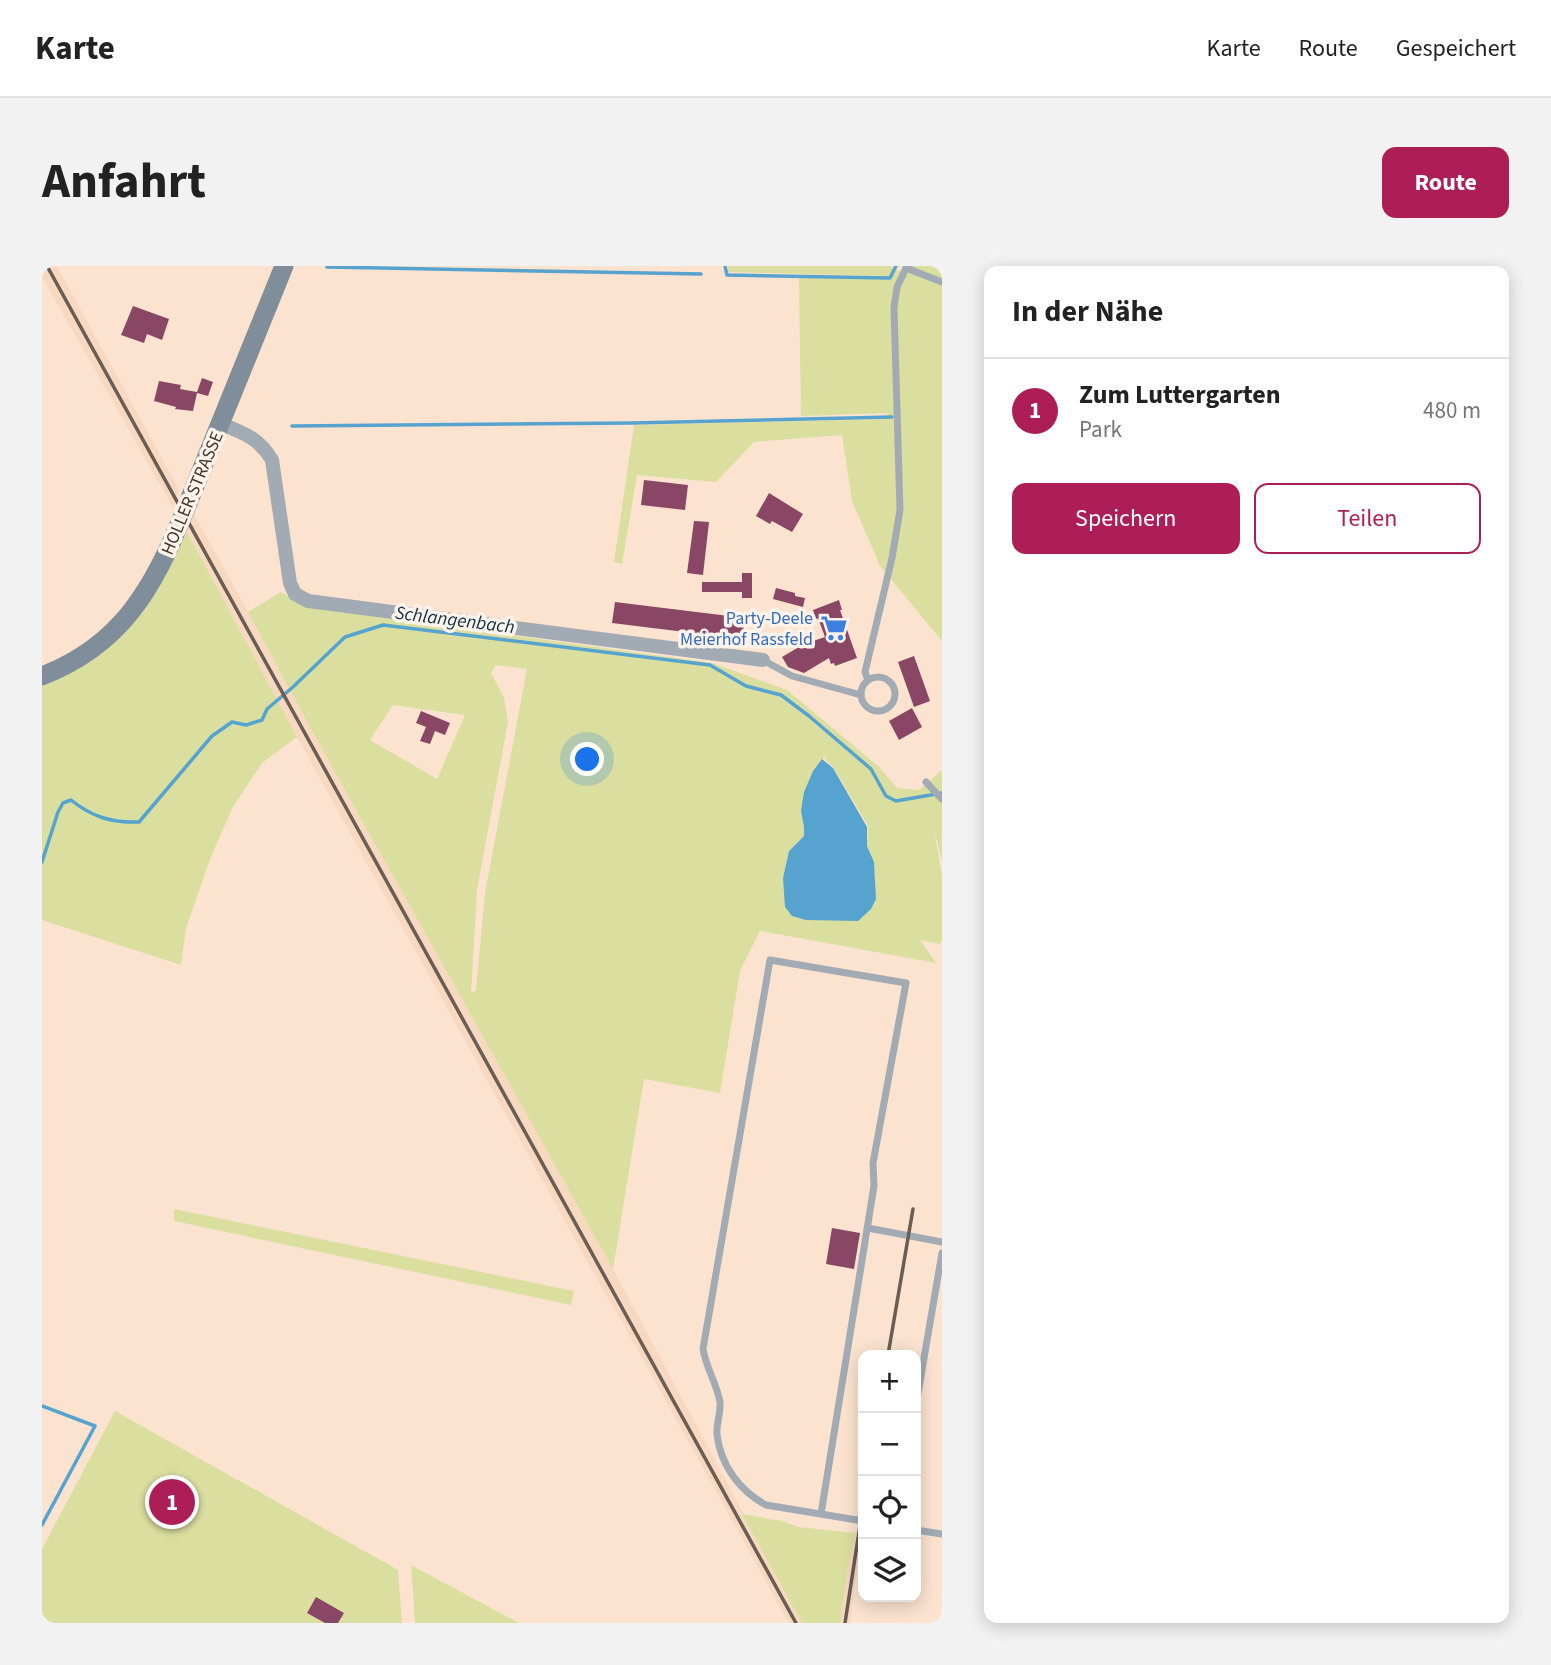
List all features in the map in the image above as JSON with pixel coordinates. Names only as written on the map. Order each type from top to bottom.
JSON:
[{"type":"street","name":"HOLLER STRASSE","points":[[42,676],[100,644],[132,612],[157,573],[170,548],[284,266]]},
{"type":"street","points":[[221,424],[254,439],[264,447],[272,460],[290,583],[295,594],[307,601],[763,660]]},
{"type":"lane","points":[[868,680],[865,672],[900,510],[894,308],[897,287],[906,267],[942,282]]},
{"type":"lane","points":[[763,660],[792,676],[861,695]]},
{"type":"lane","points":[[875,677],[886,678],[894,687],[895,698],[889,708],[878,711],[870,709],[861,695],[868,680],[875,677]]},
{"type":"lane","points":[[926,782],[942,799]]},
{"type":"lane","points":[[821,1514],[868,1228],[874,1185],[873,1163],[906,983],[770,960],[703,1349],[719,1397],[717,1433],[721,1451],[737,1482],[753,1498],[766,1505],[858,1520]]},
{"type":"lane","points":[[868,1228],[942,1242]]},
{"type":"lane","points":[[921,1376],[942,1253]]},
{"type":"lane","points":[[921,1531],[942,1534]]},
{"type":"shaded area","points":[[42,266],[57,266],[179,490],[173,507],[42,277]]},
{"type":"shaded area","points":[[194,514],[312,731],[613,1269],[802,1623],[789,1623],[297,737],[187,532]]},
{"type":"shaded area","points":[[855,1533],[858,1534],[858,1566],[850,1623],[840,1623]]},
{"type":"green space","points":[[728,266],[889,266],[907,274],[910,266],[942,266],[942,641],[880,566],[852,501],[842,435],[754,442],[716,482],[637,475],[622,564],[614,562],[634,425],[888,419],[887,413],[801,416],[799,278],[883,279],[884,276],[728,272]]},
{"type":"green space","points":[[187,532],[297,737],[262,763],[233,807],[212,854],[186,928],[181,965],[42,920],[42,686],[82,666],[138,617],[164,579]]},
{"type":"green space","points":[[281,592],[306,607],[712,663],[787,690],[879,767],[897,788],[919,790],[942,770],[942,861],[934,829],[942,876],[942,940],[940,944],[920,940],[936,963],[760,931],[740,971],[720,1093],[644,1079],[613,1269],[248,612]],"holes":[[[496,665],[527,669],[485,893],[476,990],[471,993],[477,890],[508,722],[504,698],[491,673]],[[393,705],[465,715],[437,779],[370,740]],[[826,755],[825,759],[834,768],[868,826],[867,846],[874,862],[876,899],[783,878],[789,851],[804,836],[801,811],[813,771]]]},
{"type":"green space","points":[[174,1209],[574,1291],[571,1305],[174,1221]]},
{"type":"green space","points":[[115,1411],[398,1570],[402,1623],[42,1623],[42,1549]]},
{"type":"green space","points":[[742,1514],[799,1527],[855,1533],[840,1623],[802,1623]]},
{"type":"green space","points":[[411,1565],[519,1623],[415,1623]]},
{"type":"water","points":[[822,759],[833,768],[867,827],[867,846],[874,862],[876,899],[871,909],[858,921],[806,920],[792,916],[785,907],[783,878],[789,851],[804,836],[801,811],[804,792],[813,771]]},
{"type":"building","points":[[133,306],[169,319],[162,340],[147,334],[144,343],[121,335]]},
{"type":"building","points":[[202,378],[213,382],[208,396],[197,393],[193,411],[175,409],[176,407],[154,401],[159,381],[181,385],[180,389],[197,392]]},
{"type":"building","points":[[644,480],[688,485],[685,510],[641,505]]},
{"type":"building","points":[[769,493],[803,514],[792,532],[756,516]]},
{"type":"building","points":[[694,521],[709,522],[703,575],[687,573]]},
{"type":"building","points":[[742,573],[752,573],[752,598],[742,598],[742,592],[702,592],[702,582],[742,582]]},
{"type":"building","points":[[776,588],[805,598],[803,607],[773,599]]},
{"type":"building","name":"Party-Deele Meierhof Rassfeld","points":[[839,600],[857,658],[835,666],[829,658],[804,673],[788,667],[782,657],[804,644],[825,637],[813,610]]},
{"type":"building","points":[[615,602],[745,618],[742,639],[612,623]]},
{"type":"building","points":[[914,656],[930,701],[914,707],[898,662]]},
{"type":"building","points":[[912,708],[922,727],[899,740],[889,721]]},
{"type":"building","points":[[421,711],[450,723],[445,735],[435,731],[430,744],[420,741],[426,727],[416,723]]},
{"type":"building","points":[[832,1228],[860,1233],[854,1269],[826,1264]]},
{"type":"building","points":[[316,1597],[344,1613],[338,1623],[325,1623],[307,1613]]},
{"type":"waterway","points":[[725,266],[727,275],[890,278],[896,266]]},
{"type":"waterway","points":[[327,267],[701,274]]},
{"type":"waterway","points":[[292,426],[892,417]]},
{"type":"waterway","name":"Schlangenbach","points":[[42,862],[63,803],[71,800],[103,818],[139,822],[212,736],[232,722],[246,725],[262,720],[267,709],[345,637],[383,625],[710,665],[746,686],[781,695],[871,769],[886,796],[896,801],[942,793]]},
{"type":"waterway","points":[[42,1406],[95,1426],[42,1525]]},
{"type":"railway","points":[[47,266],[796,1623]]},
{"type":"railway","points":[[889,1350],[913,1209]]},
{"type":"railway","points":[[845,1623],[858,1538]]},
{"type":"place","name":"Party-Deele Meierhof Rassfeld","points":[[834,628]]},
{"type":"place","name":"Zum Luttergarten","points":[[172,1502]]}]
